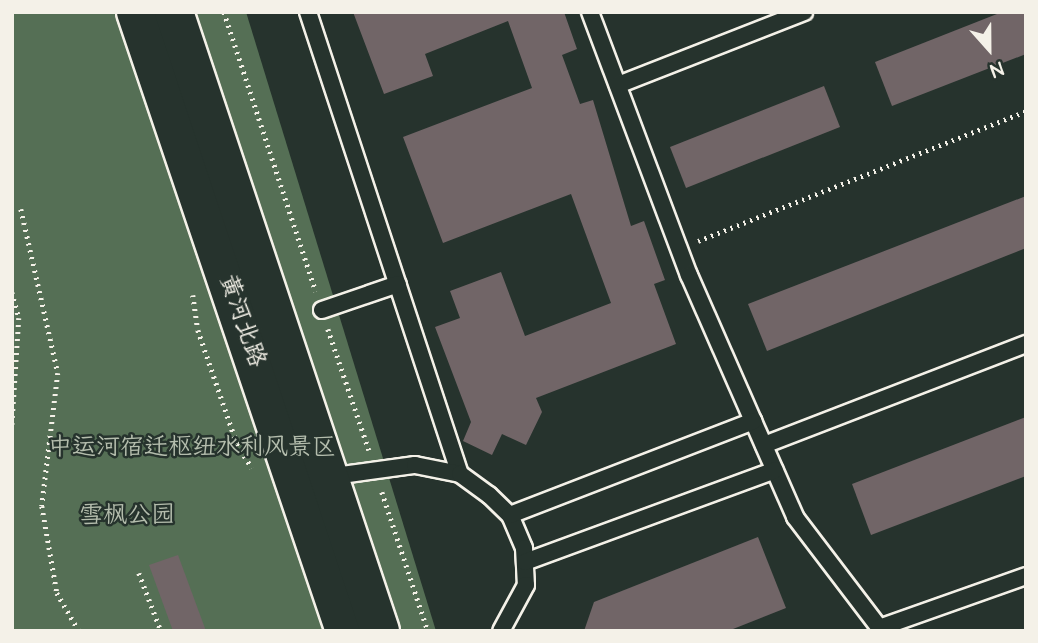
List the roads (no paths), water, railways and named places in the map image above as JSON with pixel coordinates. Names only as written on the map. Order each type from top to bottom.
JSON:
[{"type":"main road","name":"黄河北路","points":[[136,12],[315,481],[380,631]]},
{"type":"main road","name":"黄河北路","points":[[174,12],[315,481],[345,631]]},
{"type":"lane","points":[[308,12],[460,474]]},
{"type":"lane","points":[[590,12],[679,248],[796,517],[880,629],[1026,576]]},
{"type":"lane","points":[[618,85],[804,12]]},
{"type":"lane","points":[[322,310],[398,284]]},
{"type":"lane","points":[[764,445],[1026,344]]},
{"type":"lane","points":[[510,515],[753,421]]},
{"type":"lane","points":[[315,481],[415,465],[460,474],[510,515],[525,562],[527,585],[508,628]]},
{"type":"lane","points":[[525,562],[775,470]]},
{"type":"park label","name":"中运河宿迁枢纽水利风景区","points":[[192,448]]},
{"type":"park label","name":"雪枫公园","points":[[127,516]]}]
